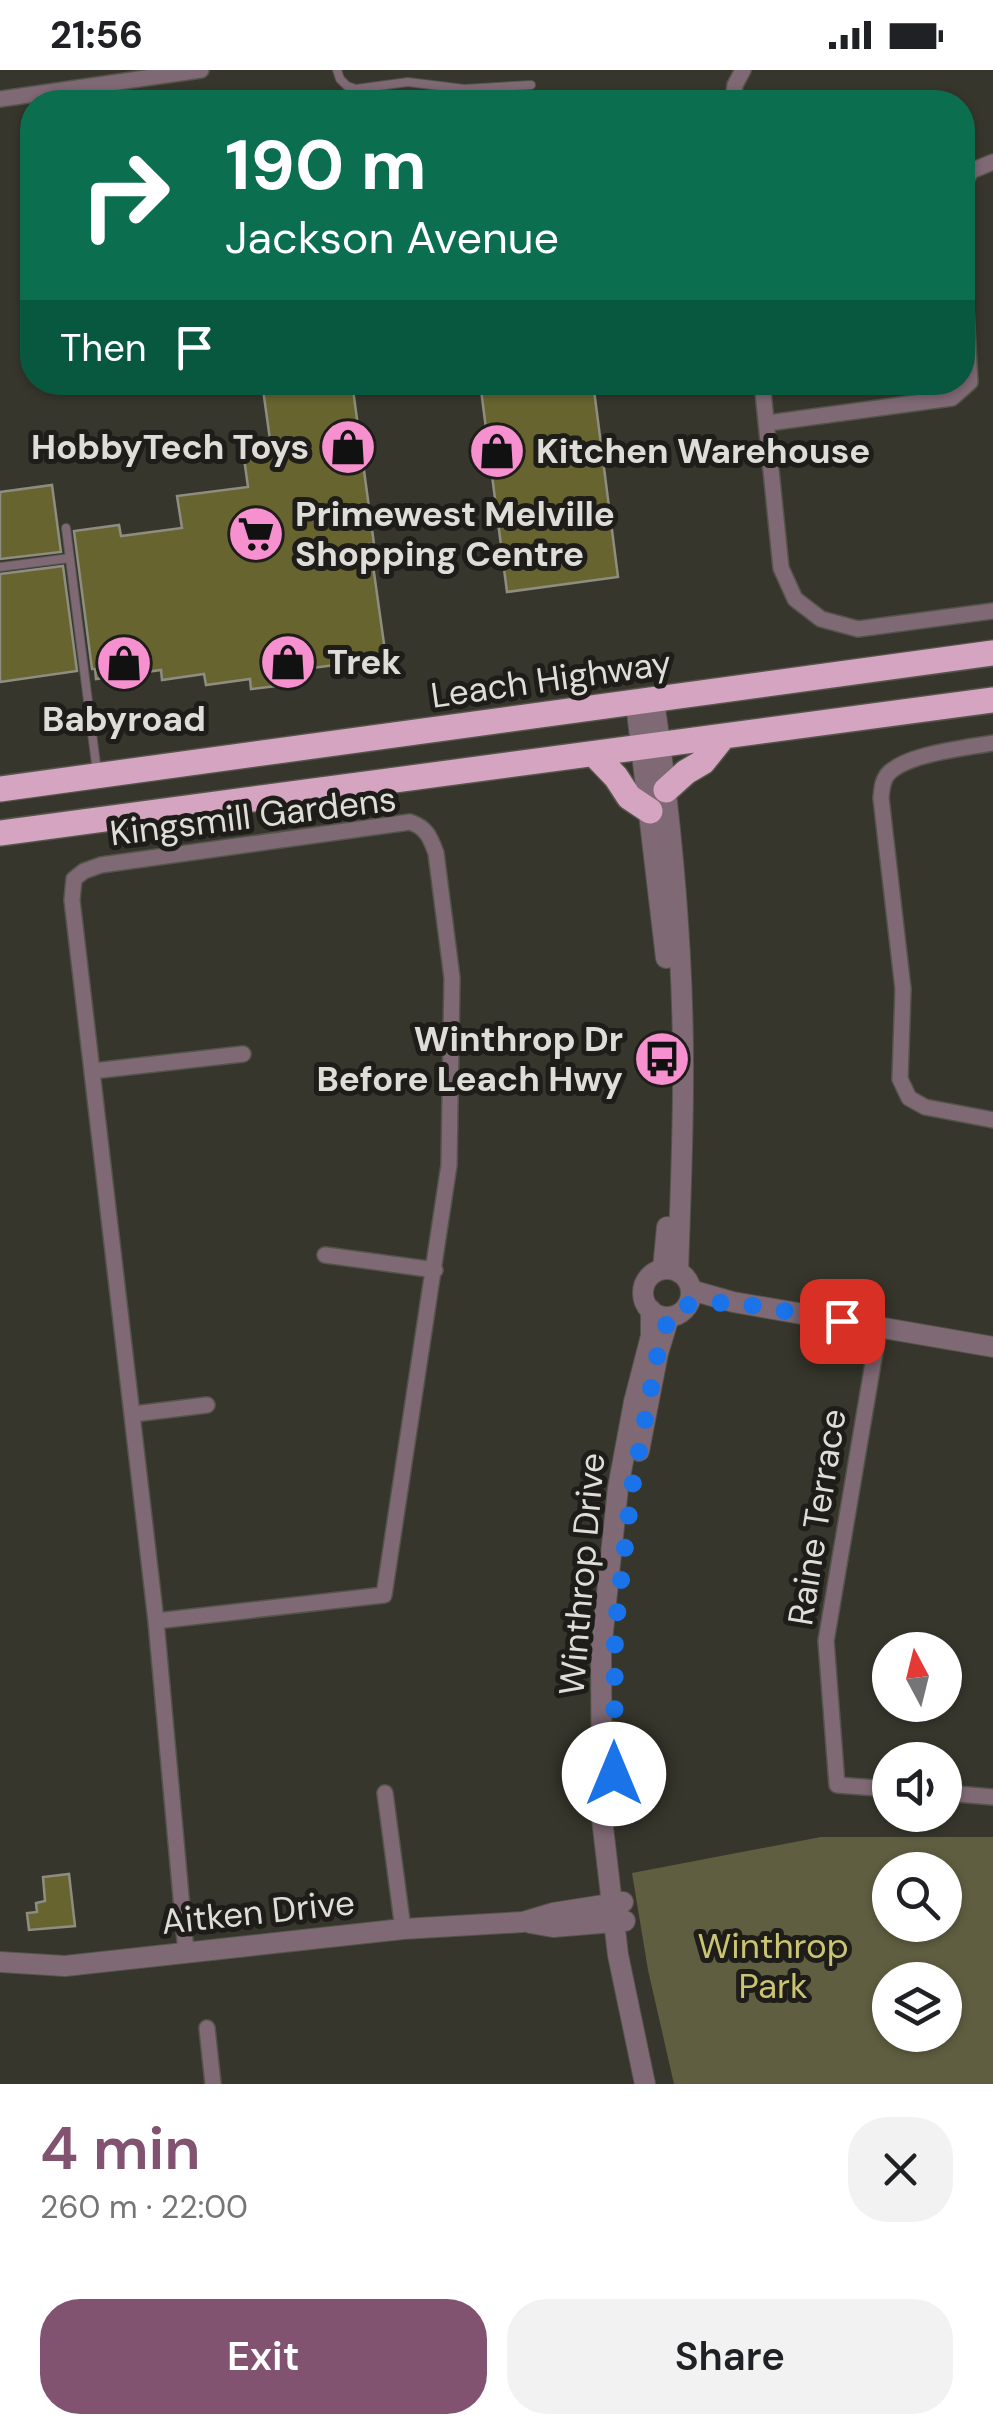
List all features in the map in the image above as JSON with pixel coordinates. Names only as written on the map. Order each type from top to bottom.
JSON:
[{"type":"highway","name":"Leach Highway","points":[[0,789],[993,653]]},
{"type":"highway","points":[[0,833],[993,700]]},
{"type":"highway","points":[[666,790],[703,762],[724,736]]},
{"type":"highway","points":[[594,754],[629,797],[650,810]]},
{"type":"street","points":[[67,90],[201,70]]},
{"type":"street","points":[[764,395],[781,568],[796,599],[821,619],[858,629],[993,611]]},
{"type":"street","points":[[768,423],[955,395]]},
{"type":"street","points":[[645,702],[651,746],[650,810],[667,963],[670,1270]]},
{"type":"street","points":[[993,742],[910,761],[891,770],[884,780],[882,798],[903,989],[900,1079],[910,1098],[925,1107],[993,1120]]},
{"type":"street","points":[[651,746],[666,790],[682,1013],[683,1080],[670,1270]]},
{"type":"street","name":"Kingsmill Gardens","points":[[156,1621],[384,1595],[449,1165],[452,978],[436,853],[429,834],[422,826],[410,822],[101,865],[74,879],[72,900],[156,1621],[186,1952]]},
{"type":"street","points":[[93,1070],[243,1054]]},
{"type":"street","points":[[325,1256],[435,1270]]},
{"type":"street","points":[[670,1270],[689,1282],[689,1297],[683,1311],[660,1313],[644,1297],[646,1282],[656,1272],[670,1270]]},
{"type":"street","points":[[689,1297],[993,1347]]},
{"type":"street","name":"Winthrop Drive","points":[[645,2084],[628,2010],[618,1912],[615,1631],[632,1488],[658,1352],[660,1313]]},
{"type":"street","name":"Raine Terrace","points":[[872,1787],[838,1784],[826,1641],[879,1328]]},
{"type":"street","points":[[134,1414],[208,1405]]},
{"type":"street","points":[[385,1793],[403,1929]]},
{"type":"street","points":[[962,1794],[993,1797]]},
{"type":"street","name":"Winthrop Drive","points":[[618,1912],[660,2084]]},
{"type":"street","name":"Aitken Drive","points":[[0,1962],[65,1966],[403,1929],[524,1922],[552,1927],[618,1912]]},
{"type":"street","points":[[207,2028],[212,2084]]},
{"type":"lane","points":[[337,70],[347,86],[356,88],[408,82],[464,89],[531,85]]},
{"type":"lane","points":[[66,528],[98,776]]},
{"type":"lane","points":[[0,567],[70,558]]},
{"type":"green space","name":"Winthrop Park","points":[[821,1837],[993,1837],[993,2084],[674,2084],[648,1970],[632,1873]]},
{"type":"building","name":"Primewest Melville Shopping Centre","points":[[264,395],[354,395],[386,658],[276,673],[277,686],[251,689],[250,679],[206,685],[204,674],[162,680],[161,670],[96,679],[74,531],[119,525],[121,536],[182,528],[177,496],[248,487],[244,458],[272,454]]},
{"type":"building","points":[[482,395],[595,395],[618,577],[507,592]]},
{"type":"building","points":[[52,485],[61,552],[0,559],[0,492]]},
{"type":"building","points":[[63,566],[77,671],[0,682],[0,574]]},
{"type":"building","points":[[69,1874],[75,1926],[29,1930],[27,1913],[37,1912],[36,1903],[45,1901],[43,1877]]},
{"type":"place","name":"HobbyTech Toys","points":[[348,447]]},
{"type":"place","name":"Kitchen Warehouse","points":[[497,451]]},
{"type":"place","name":"Primewest Melville Shopping Centre","points":[[256,534]]},
{"type":"place","name":"Trek","points":[[288,662]]},
{"type":"place","name":"Babyroad","points":[[124,663]]},
{"type":"place","name":"Winthrop Dr Before Leach Hwy","points":[[662,1059]]},
{"type":"route","points":[[614,1774],[615,1631],[632,1488],[658,1352],[669,1316],[688,1305],[733,1302],[842,1321]]}]
